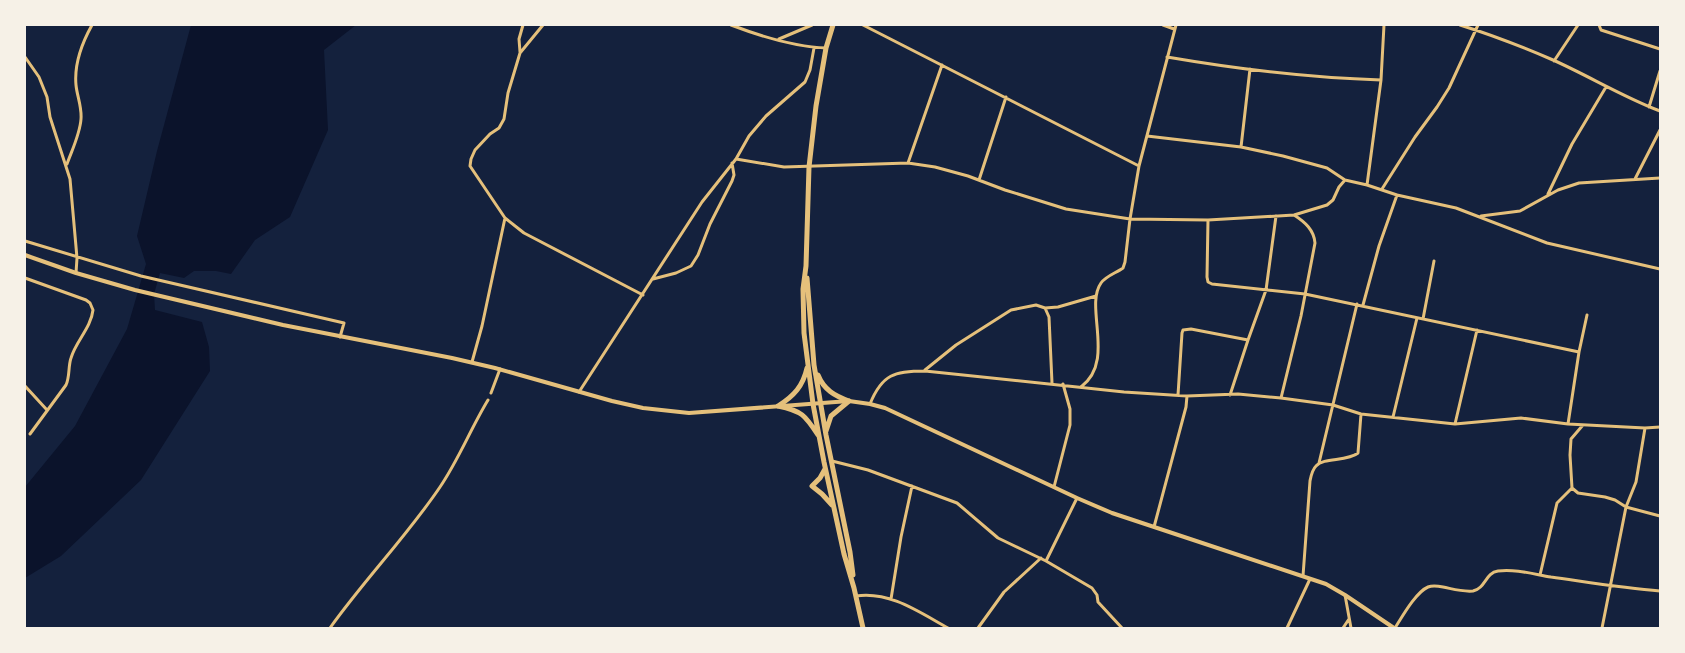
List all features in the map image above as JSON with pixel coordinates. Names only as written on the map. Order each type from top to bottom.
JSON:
[{"type":"highway","points":[[833,25],[826,48],[816,106],[809,167],[806,266],[803,298],[804,333],[813,404],[831,461],[850,552],[854,588]]},
{"type":"highway","points":[[806,266],[814,365],[821,403],[822,436],[826,468],[844,554],[863,628]]},
{"type":"highway","points":[[778,406],[797,391],[803,381],[808,365]]},
{"type":"highway","points":[[814,365],[823,386],[837,396],[849,401],[831,416],[822,436]]},
{"type":"highway","points":[[778,406],[803,414],[822,436]]},
{"type":"highway","points":[[826,468],[812,486],[829,501],[834,509]]},
{"type":"street","points":[[66,165],[81,119],[76,84],[78,63],[92,25]]},
{"type":"street","points":[[523,25],[519,38],[520,53],[510,85],[504,119],[499,128],[490,134],[475,150],[471,159],[470,166],[472,171],[505,218],[524,233],[643,294]]},
{"type":"street","points":[[520,53],[543,25]]},
{"type":"street","points":[[731,25],[759,35],[814,48],[826,48]]},
{"type":"street","points":[[796,32],[797,25]]},
{"type":"street","points":[[779,39],[812,25]]},
{"type":"street","points":[[863,25],[1139,166]]},
{"type":"street","points":[[1081,388],[1089,379],[1096,365],[1098,353],[1096,296],[1098,289],[1105,278],[1123,268],[1139,166],[1175,27],[1163,25]]},
{"type":"street","points":[[1367,185],[1380,80],[1384,25]]},
{"type":"street","points":[[1460,25],[1554,61],[1660,111]]},
{"type":"street","points":[[1382,189],[1415,137],[1450,88],[1478,25]]},
{"type":"street","points":[[1554,61],[1578,25]]},
{"type":"street","points":[[1599,25],[1601,30],[1660,49]]},
{"type":"street","points":[[579,392],[702,202],[736,159],[749,136],[766,116],[805,82],[810,70],[814,48]]},
{"type":"street","points":[[25,57],[39,77],[47,97],[50,117],[66,165],[72,198],[77,258],[76,273]]},
{"type":"street","points":[[1167,57],[1250,69],[1380,80]]},
{"type":"street","points":[[908,163],[942,64]]},
{"type":"street","points":[[1241,147],[1250,69]]},
{"type":"street","points":[[1649,107],[1660,71]]},
{"type":"street","points":[[1548,196],[1572,144],[1606,87]]},
{"type":"street","points":[[979,180],[1006,97]]},
{"type":"street","points":[[1635,179],[1660,130]]},
{"type":"street","points":[[1147,136],[1241,147],[1316,164],[1327,168],[1345,180],[1382,189],[1397,195],[1456,208],[1547,243],[1660,269]]},
{"type":"street","points":[[736,159],[768,165],[809,167],[908,163],[935,167],[1066,209],[1130,219],[1208,220],[1294,214],[1327,205],[1333,200],[1339,187],[1345,180]]},
{"type":"street","points":[[652,279],[684,271],[691,266],[698,255],[710,224],[732,181],[734,175],[732,163]]},
{"type":"street","points":[[1480,216],[1520,211],[1558,190],[1579,183],[1660,178]]},
{"type":"street","points":[[1363,305],[1379,246],[1397,195]]},
{"type":"street","points":[[1281,398],[1313,260],[1315,236],[1311,229],[1294,214]]},
{"type":"street","points":[[1230,395],[1266,290],[1276,216]]},
{"type":"street","points":[[472,362],[482,326],[505,218]]},
{"type":"street","points":[[1208,220],[1208,282],[1212,284],[1305,294],[1579,352]]},
{"type":"street","points":[[25,241],[77,258],[186,288],[344,323],[340,337]]},
{"type":"street","points":[[25,255],[76,273],[188,303],[340,337],[472,362],[612,401],[667,411],[716,412],[849,401],[885,408],[1112,513],[1326,584],[1394,628],[1408,608],[1427,587],[1436,585],[1469,591],[1481,588],[1486,577],[1492,572],[1513,571],[1612,586],[1660,591]]},
{"type":"street","points":[[1423,319],[1434,261]]},
{"type":"street","points":[[25,278],[86,300],[90,303],[93,310],[86,330],[71,356],[66,385],[30,434]]},
{"type":"street","points":[[925,370],[956,345],[1011,310],[1036,305],[1045,308],[1058,307],[1096,296]]},
{"type":"street","points":[[1319,463],[1357,304]]},
{"type":"street","points":[[1045,308],[1049,317],[1052,383]]},
{"type":"street","points":[[1568,424],[1586,315]]},
{"type":"street","points":[[1393,417],[1417,318]]},
{"type":"street","points":[[1178,395],[1183,330],[1191,329],[1248,340]]},
{"type":"street","points":[[1455,424],[1477,330]]},
{"type":"street","points":[[491,393],[500,370]]},
{"type":"street","points":[[870,404],[874,393],[883,381],[893,373],[906,370],[925,370],[1063,384],[1081,388],[1187,396],[1230,395],[1281,398],[1333,405],[1361,414],[1455,424],[1521,418],[1568,424],[1660,427]]},
{"type":"street","points":[[1054,487],[1070,425],[1070,410],[1063,384]]},
{"type":"street","points":[[25,386],[47,410]]},
{"type":"street","points":[[1154,527],[1186,407],[1187,396]]},
{"type":"street","points":[[330,628],[348,602],[428,504],[451,468],[488,400]]},
{"type":"street","points":[[1303,576],[1310,481],[1315,466],[1319,463],[1350,458],[1358,453],[1361,414]]},
{"type":"street","points":[[1584,424],[1572,439],[1570,455],[1572,488],[1578,493],[1610,498],[1626,507],[1660,516]]},
{"type":"street","points":[[1602,628],[1612,586],[1626,507],[1636,482],[1645,428]]},
{"type":"street","points":[[831,461],[868,470],[957,503],[998,538],[1046,560],[1095,590],[1098,602],[1122,628]]},
{"type":"street","points":[[891,599],[912,486]]},
{"type":"street","points":[[1540,575],[1557,503],[1572,488]]},
{"type":"street","points":[[1046,560],[1076,498]]},
{"type":"street","points":[[978,628],[1004,592],[1040,558]]},
{"type":"street","points":[[1287,628],[1310,579]]},
{"type":"street","points":[[856,596],[869,594],[891,599],[948,628]]},
{"type":"street","points":[[1345,595],[1352,628]]},
{"type":"street","points":[[1343,628],[1349,619]]},
{"type":"water","points":[[191,25],[356,25],[324,50],[328,130],[290,217],[255,240],[231,274],[216,271],[194,271],[184,278],[160,273],[154,294],[155,310],[202,322],[209,347],[210,371],[141,480],[61,556],[25,578],[25,487],[75,426],[127,329],[146,264],[137,236],[157,151]]}]
